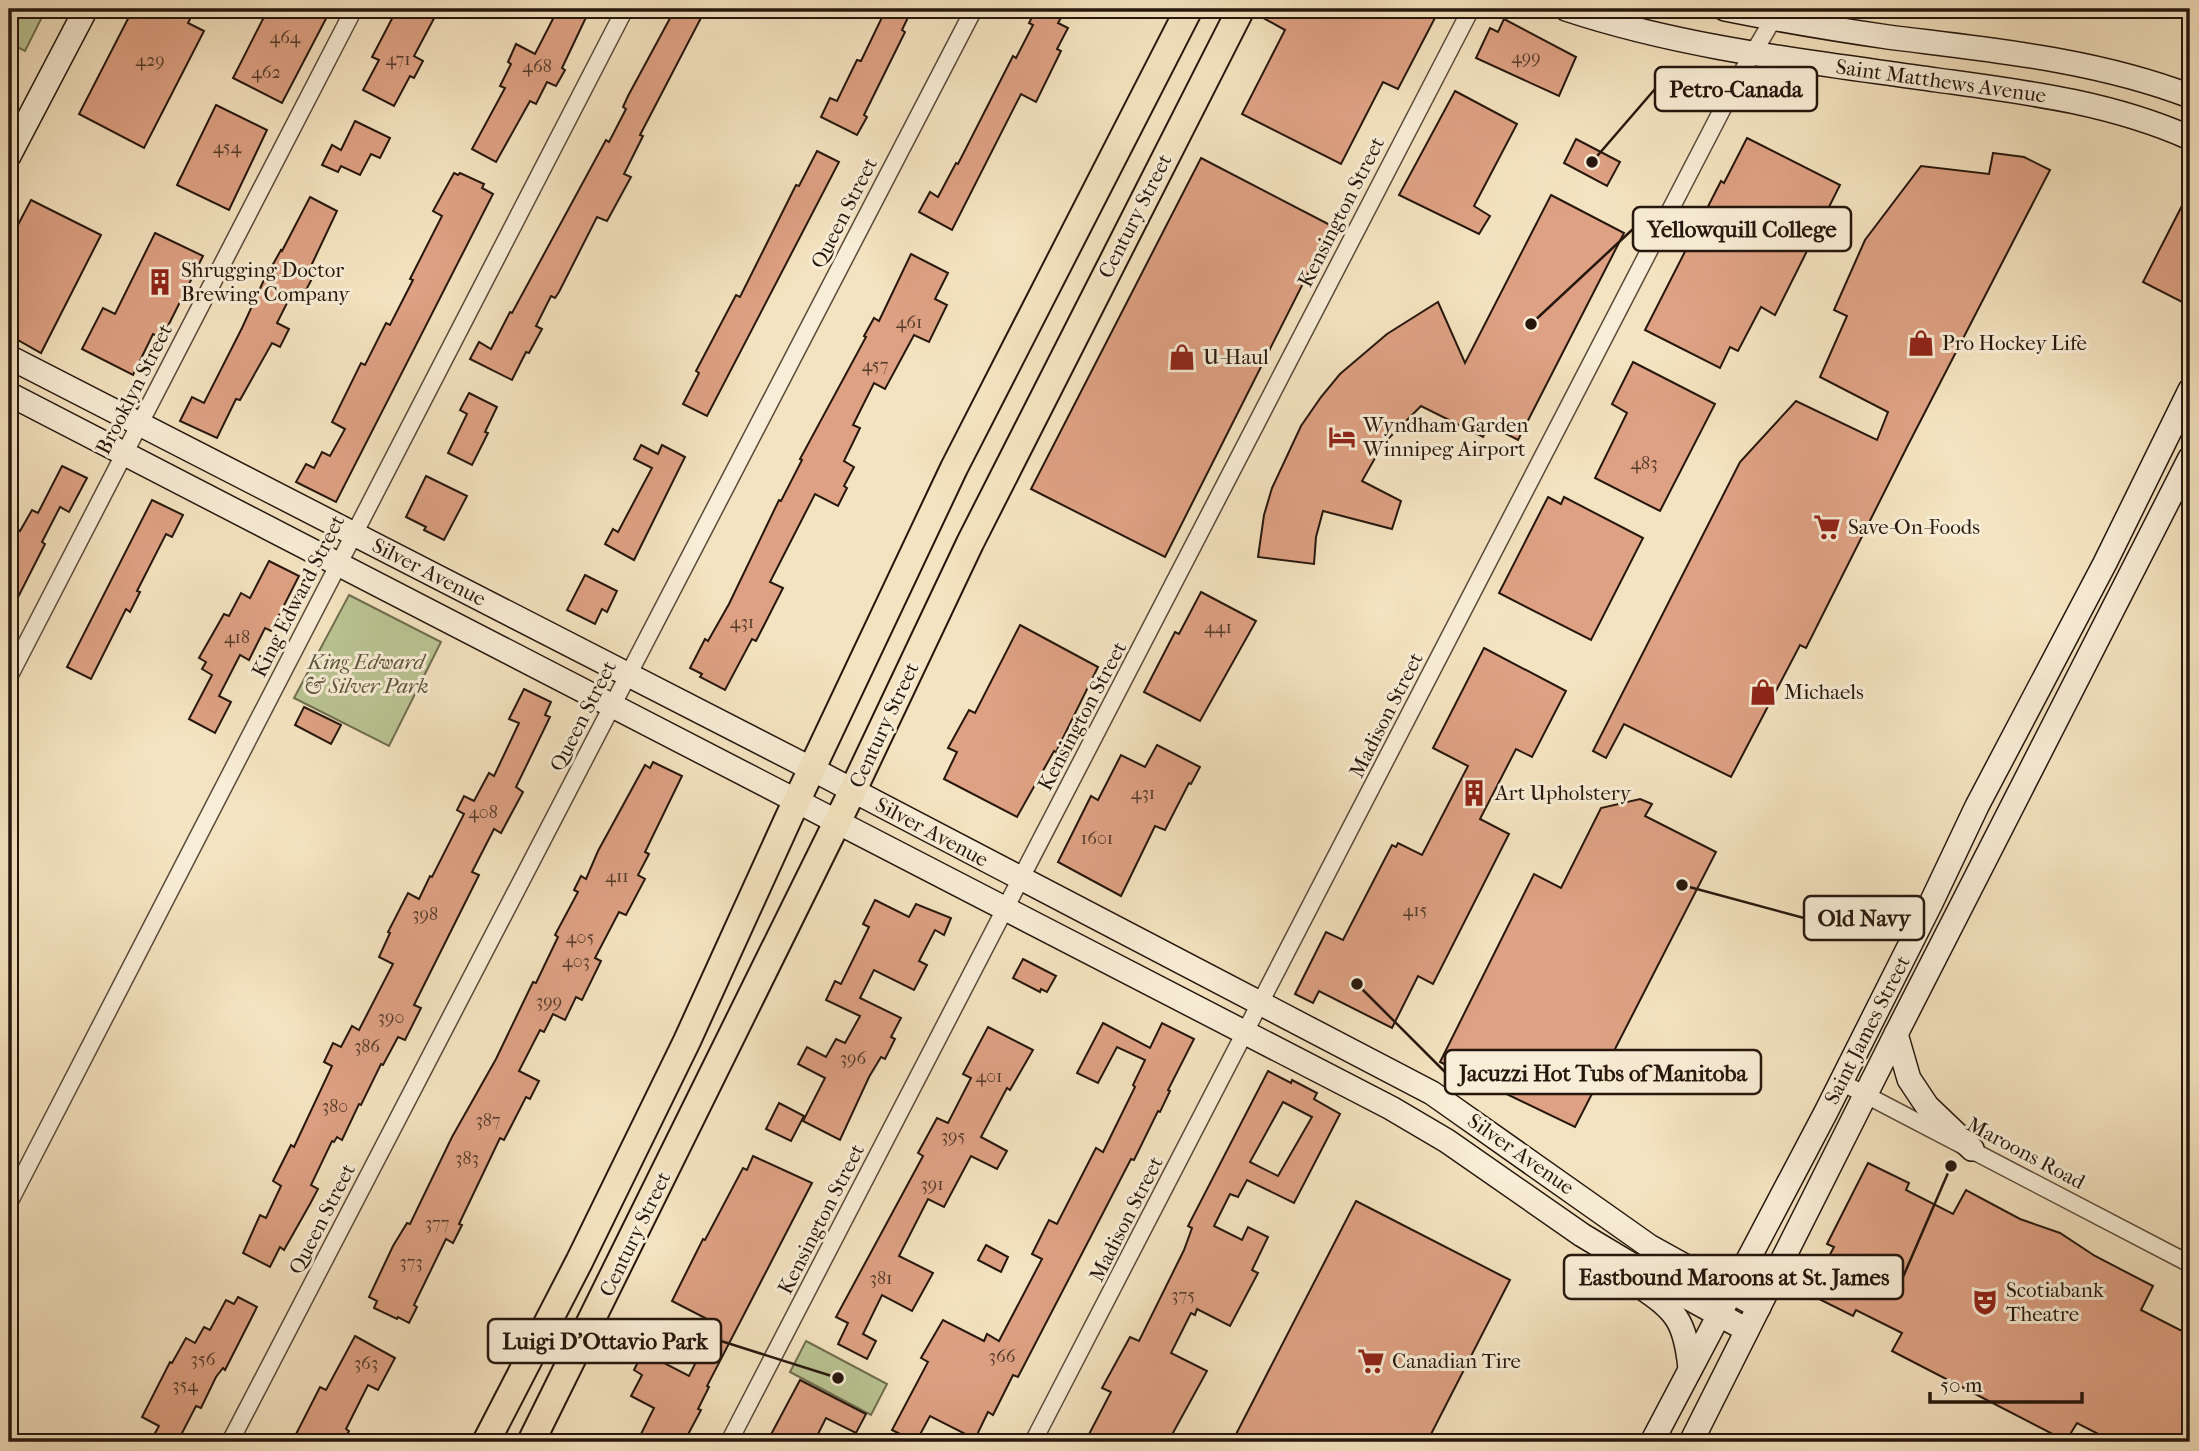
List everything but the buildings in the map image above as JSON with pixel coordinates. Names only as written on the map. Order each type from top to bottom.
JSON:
[{"type":"main road","name":"Century Street","points":[[486,1442],[687,1041],[797,800],[960,456],[1189,9]]},
{"type":"main road","name":"Century Street","points":[[531,1442],[838,821],[970,543],[1241,9]]},
{"type":"street","points":[[9,156],[86,9]]},
{"type":"street","name":"Brooklyn Street","points":[[9,677],[354,9]]},
{"type":"street","name":"King Edward Street","points":[[9,1203],[625,9]]},
{"type":"street","name":"Queen Street","points":[[230,1442],[974,9]]},
{"type":"street","name":"Kensington Street","points":[[729,1442],[1471,9]]},
{"type":"street","name":"Saint Matthews Avenue","points":[[1566,9],[1752,54],[2088,103],[2140,117],[2190,138]]},
{"type":"street","name":"Saint Matthews Avenue","points":[[1725,9],[1776,14],[1836,30],[2070,62],[2139,79],[2190,96]]},
{"type":"street","name":"Madison Street","points":[[1033,1442],[1752,54],[1776,14]]},
{"type":"street","name":"Silver Avenue","points":[[9,357],[853,790],[1433,1093],[1649,1246],[1759,1307]]},
{"type":"street","name":"Saint James Street","points":[[1652,1442],[1841,1082],[1977,806],[2105,563],[2190,390]]},
{"type":"street","name":"Silver Avenue","points":[[9,394],[1006,908],[1437,1134],[1582,1235],[1747,1330]]},
{"type":"street","name":"Saint James Street","points":[[1690,1442],[2190,458]]},
{"type":"street","points":[[1896,1034],[1909,1079],[1927,1106],[1972,1149]]},
{"type":"street","name":"Maroons Road","points":[[1841,1082],[2190,1264]]},
{"type":"street","points":[[1582,1235],[1614,1270],[1660,1300],[1675,1315],[1685,1331],[1690,1368]]},
{"type":"green space","points":[[9,9],[46,9],[25,51],[9,43]]},
{"type":"green space","name":"King Edward & Silver Park","points":[[349,595],[441,642],[389,746],[294,698]]},
{"type":"green space","points":[[806,1341],[887,1384],[871,1415],[790,1372]]},
{"type":"place","name":"Petro-Canada","points":[[1592,162]]},
{"type":"place","name":"Shrugging Doctor Brewing Company","points":[[160,282]]},
{"type":"place","name":"Yellowquill College","points":[[1531,324]]},
{"type":"place","name":"Pro Hockey Life","points":[[1921,343]]},
{"type":"place","name":"U-Haul","points":[[1182,357]]},
{"type":"place","name":"Wyndham Garden Winnipeg Airport","points":[[1342,437]]},
{"type":"place","name":"Save-On-Foods","points":[[1827,527]]},
{"type":"place","name":"Michaels","points":[[1763,692]]},
{"type":"place","name":"Art Upholstery","points":[[1474,793]]},
{"type":"place","name":"Old Navy","points":[[1682,885]]},
{"type":"place","name":"Jacuzzi Hot Tubs of Manitoba","points":[[1357,984]]},
{"type":"place","name":"Eastbound Maroons at St. James","points":[[1951,1166]]},
{"type":"place","name":"Scotiabank Theatre","points":[[1985,1302]]},
{"type":"place","name":"Canadian Tire","points":[[1371,1361]]},
{"type":"place","name":"Luigi D'Ottavio Park","points":[[838,1378]]}]
